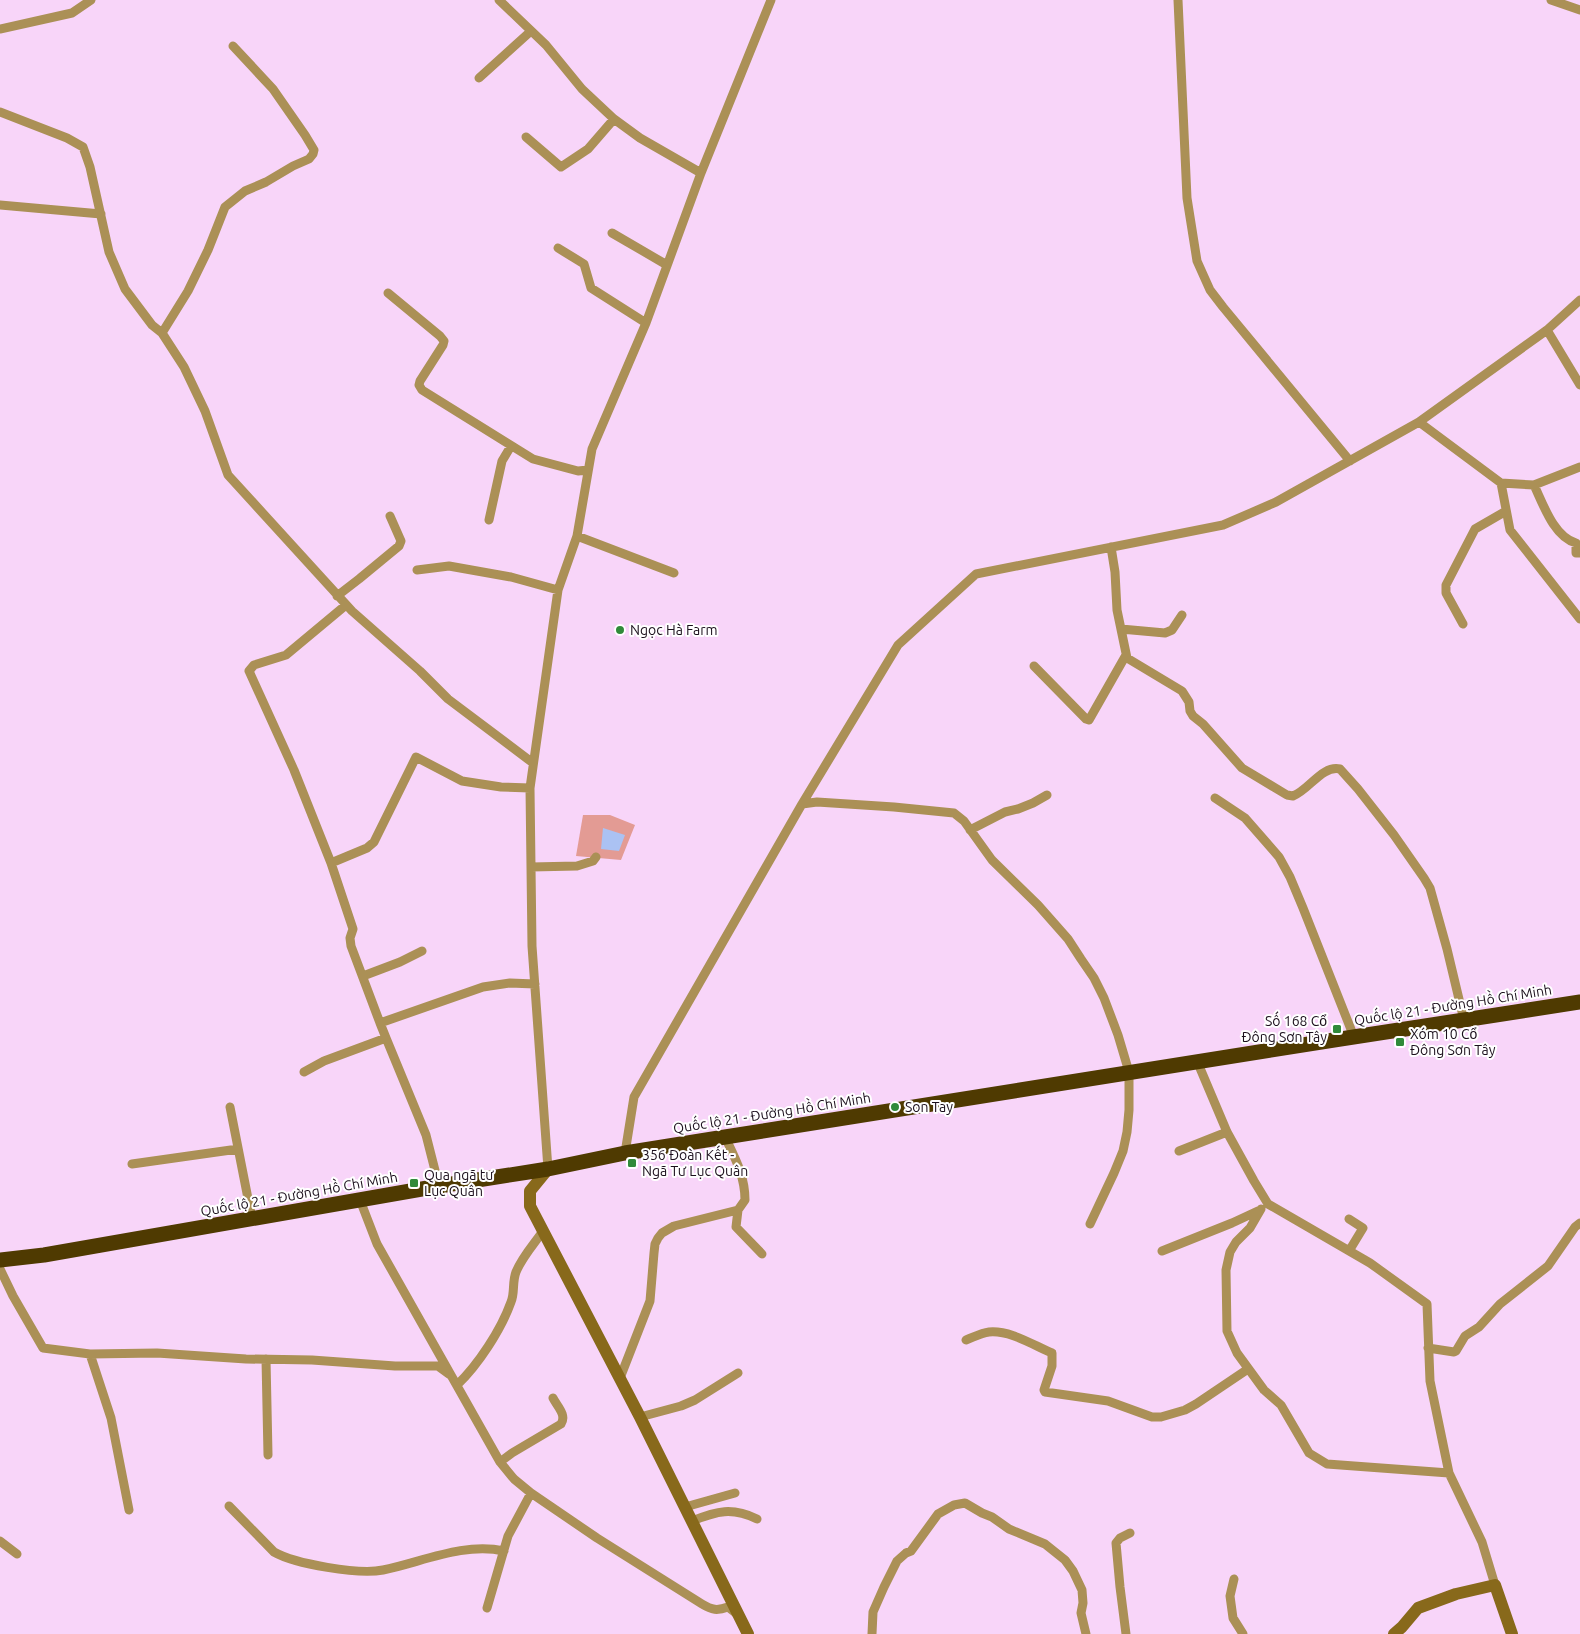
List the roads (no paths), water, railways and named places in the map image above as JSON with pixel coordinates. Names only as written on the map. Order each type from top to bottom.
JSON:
[{"type":"highway","name":"Quốc lộ 21 - Đường Hồ Chí Minh","points":[[0,1260],[44,1255],[439,1186],[548,1169],[625,1153],[1197,1061],[1580,1002]]},
{"type":"street","points":[[0,29],[72,12],[91,0]]},
{"type":"street","points":[[498,0],[546,45],[582,90],[614,119],[640,138],[701,173]]},
{"type":"street","points":[[748,1634],[640,1417],[530,1206],[530,1191],[548,1169],[532,946],[530,788],[558,590],[576,536],[592,449],[646,323],[701,173],[771,0]]},
{"type":"street","points":[[1178,0],[1187,198],[1197,262],[1210,290],[1223,307],[1350,461]]},
{"type":"street","points":[[1551,0],[1580,10]]},
{"type":"street","points":[[479,78],[531,31]]},
{"type":"street","points":[[162,334],[188,291],[208,250],[226,206],[245,191],[309,159],[314,150],[273,90],[232,46]]},
{"type":"street","points":[[0,112],[67,138],[83,147],[90,167],[109,252],[125,289],[152,326],[162,334],[184,367],[205,411],[228,475],[336,596],[420,671],[448,699],[533,764]]},
{"type":"street","points":[[526,136],[561,167],[588,149],[614,119]]},
{"type":"street","points":[[0,205],[101,214]]},
{"type":"street","points":[[612,233],[667,265]]},
{"type":"street","points":[[558,248],[584,264],[591,288],[646,323]]},
{"type":"street","points":[[388,293],[444,341],[420,381],[421,388],[533,459],[578,471],[588,470]]},
{"type":"street","points":[[625,1153],[634,1097],[802,804],[898,645],[976,574],[1223,525],[1276,502],[1419,422],[1547,330],[1580,300]]},
{"type":"street","points":[[1547,330],[1580,385]]},
{"type":"street","points":[[1419,422],[1501,483],[1534,485],[1580,467]]},
{"type":"street","points":[[489,520],[502,460],[510,446]]},
{"type":"street","points":[[1501,483],[1510,530],[1580,619]]},
{"type":"street","points":[[1534,485],[1553,525],[1571,542],[1576,543],[1576,553],[1580,553]]},
{"type":"street","points":[[1462,624],[1446,593],[1446,585],[1475,530],[1506,511]]},
{"type":"street","points":[[336,596],[360,579],[398,546],[401,541],[390,516]]},
{"type":"street","points":[[576,536],[674,573]]},
{"type":"street","points":[[1111,548],[1126,655],[1136,664],[1182,691],[1190,702],[1190,711],[1193,716],[1203,724],[1242,768],[1287,795],[1296,795],[1317,778],[1331,769],[1337,768],[1343,771],[1394,835],[1430,888],[1464,1020]]},
{"type":"street","points":[[417,570],[449,566],[511,577],[558,590]]},
{"type":"street","points":[[346,605],[286,655],[254,664],[249,671],[294,770],[331,863],[353,929],[350,938],[351,946],[426,1135],[439,1186]]},
{"type":"street","points":[[1121,629],[1165,633],[1172,630],[1182,615]]},
{"type":"street","points":[[1034,666],[1089,720],[1126,655]]},
{"type":"street","points":[[331,863],[367,848],[374,842],[416,757],[462,781],[530,788]]},
{"type":"street","points":[[970,830],[1005,812],[1033,803],[1047,795]]},
{"type":"street","points":[[1215,798],[1245,818],[1279,857],[1304,908],[1354,1037]]},
{"type":"street","points":[[802,804],[817,802],[954,813],[964,821],[992,860],[1038,905],[1068,939],[1086,965],[1104,998],[1129,1072],[1128,1118],[1122,1151],[1114,1174],[1090,1224]]},
{"type":"street","points":[[531,867],[577,866],[593,862],[596,857]]},
{"type":"street","points":[[363,976],[400,962],[422,951]]},
{"type":"street","points":[[380,1023],[483,987],[510,983],[535,984]]},
{"type":"street","points":[[304,1072],[324,1061],[386,1038]]},
{"type":"street","points":[[1197,1061],[1227,1132],[1254,1181],[1265,1207],[1370,1262],[1427,1304],[1430,1381],[1449,1473],[1482,1542],[1512,1634]]},
{"type":"street","points":[[230,1107],[252,1219]]},
{"type":"street","points":[[1179,1152],[1227,1132]]},
{"type":"street","points":[[724,1137],[744,1181],[745,1200],[738,1210],[736,1227],[762,1254]]},
{"type":"street","points":[[132,1164],[238,1149]]},
{"type":"street","points":[[360,1200],[377,1244],[500,1462],[514,1479],[531,1493],[597,1538],[711,1610],[719,1611],[728,1608],[737,1614]]},
{"type":"street","points":[[1162,1251],[1232,1223],[1265,1207]]},
{"type":"street","points":[[1265,1207],[1230,1252],[1226,1270],[1228,1331],[1232,1345],[1264,1390],[1280,1405],[1309,1453],[1327,1464],[1449,1473]]},
{"type":"street","points":[[620,1378],[650,1301],[655,1244],[658,1238],[662,1233],[674,1226],[738,1210]]},
{"type":"street","points":[[1349,1219],[1366,1229],[1349,1251]]},
{"type":"street","points":[[1428,1348],[1456,1351],[1465,1336],[1479,1327],[1500,1304],[1548,1266],[1580,1222]]},
{"type":"street","points":[[457,1385],[472,1369],[492,1340],[511,1302],[513,1280],[518,1267],[543,1230]]},
{"type":"street","points":[[0,1269],[13,1296],[44,1348],[90,1354],[157,1353],[395,1366],[438,1366],[451,1376]]},
{"type":"street","points":[[966,1340],[987,1332],[999,1332],[1013,1336],[1052,1354],[1052,1366],[1045,1392],[1108,1401],[1152,1417],[1161,1417],[1185,1410],[1248,1368]]},
{"type":"street","points":[[90,1354],[111,1418],[128,1510]]},
{"type":"street","points":[[266,1359],[268,1455]]},
{"type":"street","points":[[640,1417],[681,1406],[695,1400],[738,1373]]},
{"type":"street","points":[[500,1462],[561,1424],[564,1420],[563,1414],[553,1398]]},
{"type":"street","points":[[487,1608],[508,1536],[531,1493]]},
{"type":"street","points":[[685,1507],[735,1493]]},
{"type":"street","points":[[872,1634],[874,1612],[897,1561],[906,1553],[912,1551],[938,1514],[954,1505],[965,1503],[992,1516],[1009,1529],[1045,1544],[1064,1560],[1073,1571],[1082,1590],[1083,1603],[1081,1612],[1086,1634]]},
{"type":"street","points":[[229,1506],[274,1552],[306,1564],[368,1572],[476,1548],[504,1551]]},
{"type":"street","points":[[692,1521],[728,1510],[746,1514],[757,1519]]},
{"type":"street","points":[[1126,1634],[1116,1542],[1119,1538],[1130,1533]]},
{"type":"street","points":[[0,1541],[18,1554]]},
{"type":"street","points":[[1234,1579],[1230,1596],[1234,1618],[1243,1634]]},
{"type":"street","points":[[1400,1632],[1418,1608],[1456,1594],[1495,1585]]},
{"type":"water","points":[[603,828],[625,835],[619,851],[601,849]]},
{"type":"place","name":"Ngọc Hà Farm","points":[[620,630]]},
{"type":"place","name":"Số 168 Cổ Đông Sơn Tây","points":[[1337,1029]]},
{"type":"place","name":"Xóm 10 Cổ Đông Sơn Tây","points":[[1400,1042]]},
{"type":"place","name":"Son Tay","points":[[895,1107]]},
{"type":"place","name":"356 Đoàn Kết - Ngã Tư Lục Quân","points":[[632,1163]]},
{"type":"place","name":"Qua ngã tư Lục Quân","points":[[414,1183]]}]
